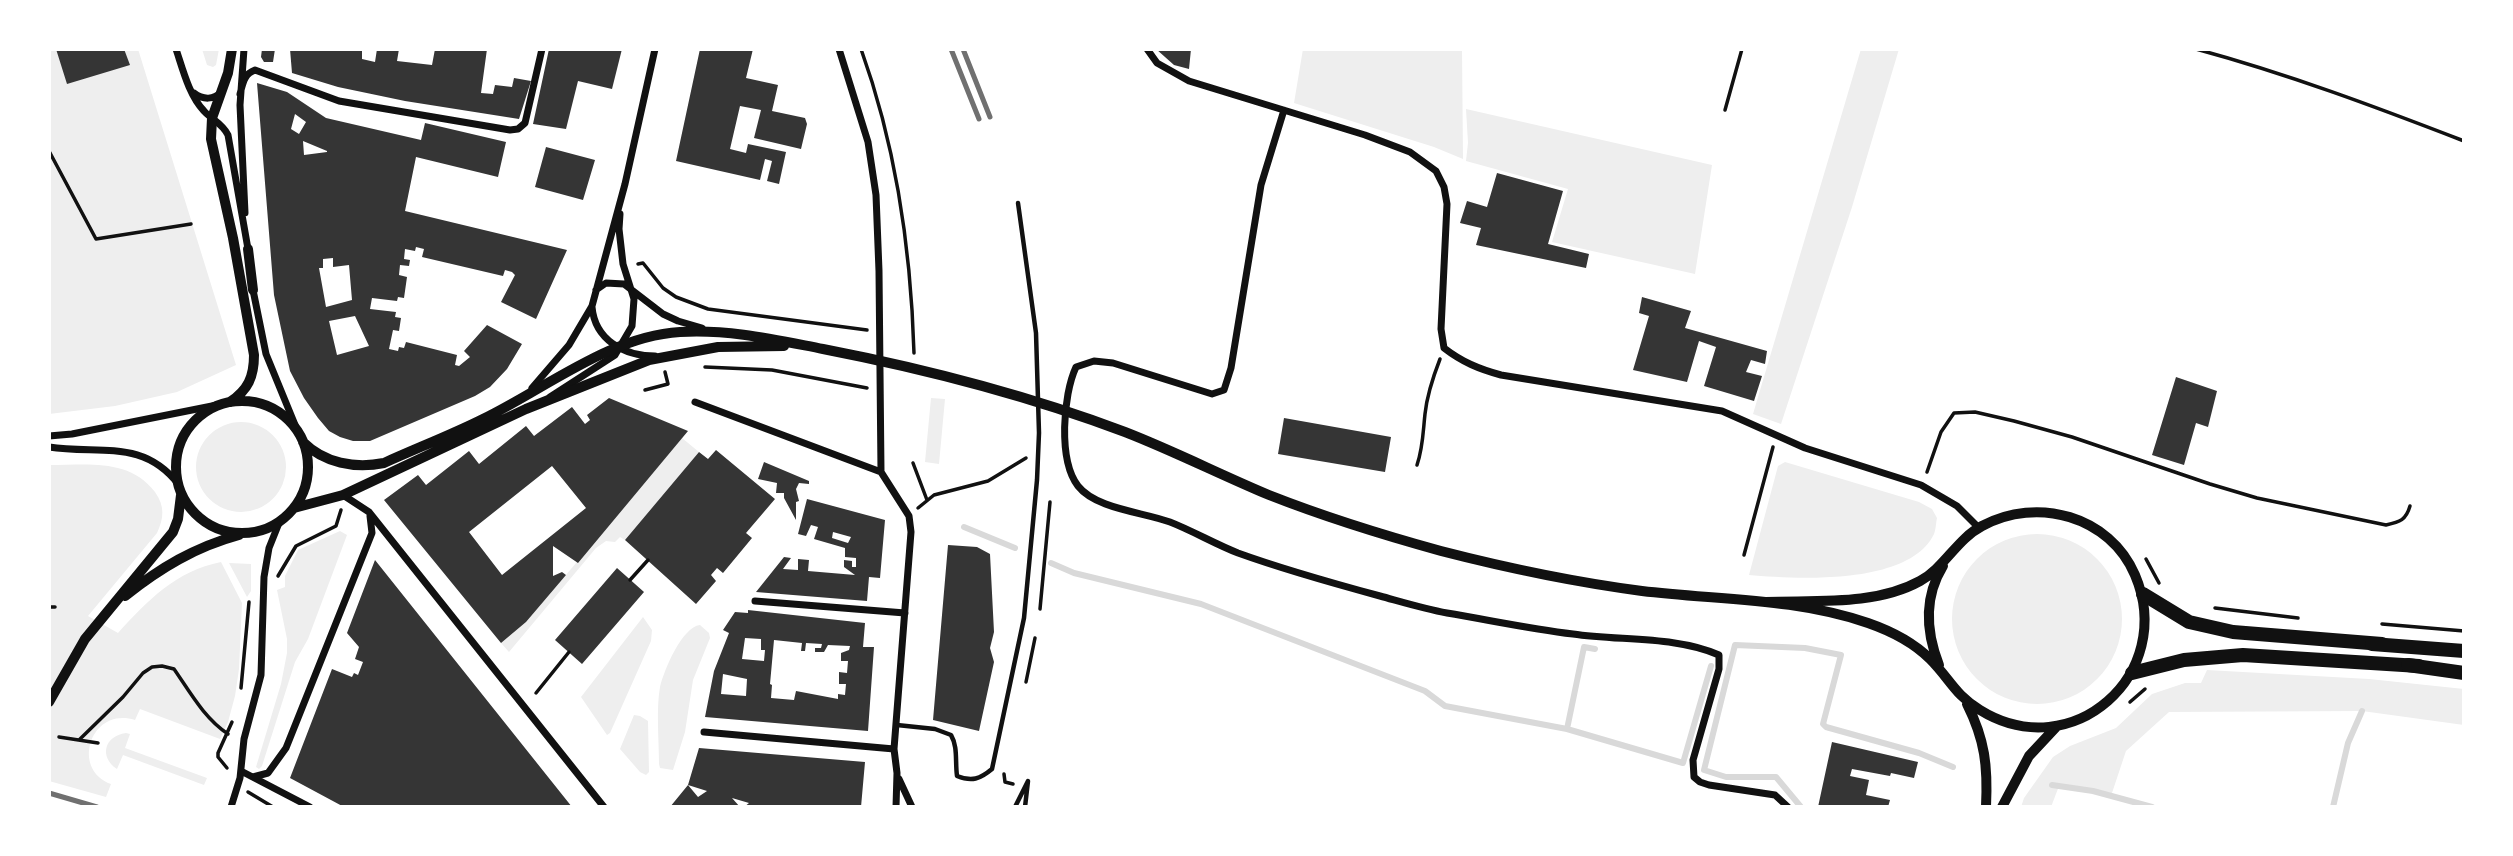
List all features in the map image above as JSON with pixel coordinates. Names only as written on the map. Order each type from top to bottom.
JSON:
[{"type":"main road","points":[[2143,594],[2189,622],[2233,632],[2464,649]]},
{"type":"main road","points":[[2132,673],[2184,660],[2243,655],[2464,671]]},
{"type":"street","points":[[176,49],[191,90],[205,112],[219,122],[228,135],[266,354],[308,460],[304,492],[294,508],[279,523],[268,548],[261,675],[244,739],[241,771],[231,807]]},
{"type":"street","points":[[233,49],[237,62],[242,66],[339,101],[510,130],[518,129],[525,123],[542,49]]},
{"type":"street","points":[[49,702],[85,639],[173,532],[178,519],[180,489],[176,473],[177,455],[192,423],[206,411],[226,403],[244,391],[254,371],[254,355],[233,238],[211,139],[212,118],[224,88],[233,49]]},
{"type":"street","points":[[244,49],[240,94],[248,249]]},
{"type":"street","points":[[528,393],[569,345],[592,306],[622,193],[655,49]]},
{"type":"street","points":[[839,49],[868,142],[878,229],[881,472],[909,516],[911,532],[894,749],[897,807]]},
{"type":"street","points":[[1147,49],[1157,63],[1172,74],[1391,144],[1423,160],[1436,172],[1444,187],[1447,204],[1441,329],[1444,348],[1473,367],[1501,375],[1721,411],[1805,448],[1921,485],[1957,506],[1978,527]]},
{"type":"street","points":[[240,94],[248,73],[255,70],[263,72]]},
{"type":"street","points":[[191,90],[201,97],[213,98],[224,88]]},
{"type":"street","points":[[1284,110],[1261,185],[1231,368],[1224,390],[1212,394],[1113,363],[1094,361],[1076,367],[1071,378],[1064,435],[1068,461],[1077,485],[1092,498],[1121,509],[1160,518],[1235,552],[1311,578],[1443,612],[1574,635],[1700,647],[1719,656],[1719,669],[1693,760],[1694,777],[1709,785],[1775,795],[1788,807]]},
{"type":"street","points":[[542,402],[572,380],[606,363],[621,348],[632,326],[633,292],[624,264],[619,229],[622,193]]},
{"type":"street","points":[[595,292],[606,283],[624,284],[663,314],[695,327],[822,349],[957,378],[1126,432],[1276,498],[1446,552],[1593,584],[1766,602],[1861,621],[1913,644],[1941,671],[1965,701],[1996,720],[2026,728],[2057,726],[2087,716],[2112,698],[2132,673],[2142,648],[2146,621],[2143,594],[2130,563],[2107,537],[2078,519],[2044,511],[2010,514],[1978,527],[1936,570],[1920,581],[1892,592],[1852,599],[1766,602]]},
{"type":"street","points":[[592,306],[595,325],[609,343],[640,356],[718,347],[781,346],[822,349]]},
{"type":"street","points":[[49,436],[126,424],[226,403],[258,403],[276,410],[319,455],[345,464],[372,465],[384,463],[483,419],[597,356],[668,333],[737,333]]},
{"type":"street","points":[[294,508],[342,501],[542,402],[632,366],[670,354]]},
{"type":"street","points":[[695,402],[881,472]]},
{"type":"street","points":[[49,447],[121,450],[142,456],[170,474],[188,506],[201,519],[217,528],[244,534]]},
{"type":"street","points":[[342,501],[369,512],[604,807]]},
{"type":"street","points":[[253,777],[268,773],[286,748],[372,533],[369,512]]},
{"type":"street","points":[[107,611],[164,566],[214,542],[279,523]]},
{"type":"street","points":[[1941,671],[1930,641],[1928,608],[1936,577],[1954,549]]},
{"type":"street","points":[[755,601],[905,613]]},
{"type":"street","points":[[1965,701],[1979,728],[1984,745],[1986,807]]},
{"type":"street","points":[[2002,807],[2029,756],[2057,726]]},
{"type":"street","points":[[704,732],[894,749]]},
{"type":"street","points":[[241,771],[310,807]]},
{"type":"street","points":[[897,774],[912,807]]},
{"type":"lane","points":[[896,725],[935,729],[951,735],[956,745],[957,775],[965,779],[978,779],[992,769],[1024,618],[1038,450],[1036,333],[1018,203]]},
{"type":"lane","points":[[1015,807],[1028,781],[1025,807]]},
{"type":"path","points":[[861,49],[876,92],[901,199],[913,319],[914,362]]},
{"type":"path","points":[[1725,110],[1742,49]]},
{"type":"path","points":[[2196,49],[2252,64],[2349,96],[2464,141]]},
{"type":"path","points":[[49,151],[96,239],[191,224]]},
{"type":"path","points":[[624,264],[643,263],[663,288],[676,297],[708,309],[879,332]]},
{"type":"path","points":[[1417,465],[1431,382],[1444,348]]},
{"type":"path","points":[[705,367],[772,370],[880,391]]},
{"type":"path","points":[[645,390],[668,384],[664,370]]},
{"type":"path","points":[[1921,485],[1941,432],[1954,413],[1975,412],[2072,437],[2257,498],[2386,525],[2400,522],[2407,515],[2410,506]]},
{"type":"path","points":[[1744,555],[1776,435]]},
{"type":"path","points":[[909,516],[933,495],[988,481],[1038,450]]},
{"type":"path","points":[[913,463],[927,500]]},
{"type":"path","points":[[275,579],[283,571],[296,546],[336,526],[342,501]]},
{"type":"path","points":[[1039,611],[1050,502]]},
{"type":"path","points":[[631,580],[648,560]]},
{"type":"path","points":[[241,690],[246,610],[254,594]]},
{"type":"path","points":[[49,607],[55,607]]},
{"type":"path","points":[[2207,607],[2310,619]]},
{"type":"path","points":[[2380,624],[2464,631]]},
{"type":"path","points":[[1025,684],[1035,637]]},
{"type":"path","points":[[537,691],[569,652]]},
{"type":"path","points":[[79,740],[123,697],[143,673],[152,667],[162,666],[174,669],[194,700],[214,723],[234,737]]},
{"type":"path","points":[[218,753],[235,715]]},
{"type":"path","points":[[59,737],[98,743]]},
{"type":"path","points":[[1007,764],[1003,777],[1005,782],[1025,788]]},
{"type":"shaded area","points":[[49,49],[138,49],[236,365],[177,392],[115,406],[49,414]]},
{"type":"shaded area","points":[[202,49],[219,49],[216,65],[207,65]]},
{"type":"shaded area","points":[[1303,49],[1462,49],[1463,159],[1434,147],[1294,103]]},
{"type":"shaded area","points":[[1861,49],[1899,49],[1852,207],[1781,424],[1753,414]]},
{"type":"shaded area","points":[[1466,109],[1712,165],[1695,274],[1552,242],[1568,189],[1466,161]]},
{"type":"shaded area","points":[[931,398],[945,399],[939,464],[925,462]]},
{"type":"shaded area","points":[[241,422],[258,425],[273,435],[283,450],[286,467],[283,484],[273,499],[258,509],[241,512],[224,509],[209,499],[199,484],[196,467],[199,450],[209,435],[224,425]]},
{"type":"shaded area","points":[[682,438],[699,452],[625,540],[620,537],[615,542],[606,541],[596,548],[509,652],[501,643],[526,622]]},
{"type":"shaded area","points":[[1785,462],[1919,502],[1932,509],[1937,518],[1934,534],[1921,551],[1901,563],[1877,571],[1794,578],[1749,575],[1778,466]]},
{"type":"shaded area","points":[[49,465],[107,466],[133,473],[155,492],[162,507],[157,533],[88,616],[118,633],[164,588],[190,572],[221,562],[242,603],[235,696],[220,739],[140,709],[135,720],[120,718],[107,722],[97,730],[89,753],[91,766],[98,776],[111,784],[106,797],[49,781]]},
{"type":"shaded area","points":[[340,531],[347,535],[308,639],[295,662],[259,769],[256,767],[281,684],[287,653],[287,639],[277,590],[285,587],[285,576],[298,550]]},
{"type":"shaded area","points":[[2037,534],[2069,541],[2084,548],[2097,559],[2108,572],[2115,587],[2122,619],[2115,651],[2108,666],[2097,679],[2084,690],[2069,697],[2037,704],[2005,697],[1990,690],[1977,679],[1966,666],[1959,651],[1952,619],[1959,587],[1966,572],[1977,559],[1990,548],[2005,541]]},
{"type":"shaded area","points":[[229,563],[251,564],[251,591],[247,597]]},
{"type":"shaded area","points":[[643,617],[652,630],[651,641],[607,735],[581,697]]},
{"type":"shaded area","points":[[700,625],[709,633],[710,638],[693,680],[685,732],[673,770],[660,768],[660,687],[665,670],[680,641]]},
{"type":"shaded area","points":[[2207,670],[2369,679],[2464,689],[2464,725],[2362,711],[2169,712],[2126,751],[2111,796],[2059,786],[2051,807],[2021,807],[2024,798],[2053,757],[2070,746],[2116,728],[2152,694],[2185,683],[2201,683]]},
{"type":"shaded area","points":[[634,715],[648,721],[649,772],[646,775],[640,772],[620,749]]},
{"type":"shaded area","points":[[130,734],[125,748],[207,778],[204,785],[123,755],[117,769],[108,759],[106,748],[113,738]]},
{"type":"building","points":[[56,49],[124,49],[130,65],[67,84]]},
{"type":"building","points":[[262,49],[275,49],[273,62],[264,62],[261,57]]},
{"type":"building","points":[[290,49],[362,49],[362,59],[375,62],[377,49],[399,49],[397,61],[432,65],[435,49],[487,49],[481,93],[493,94],[495,85],[512,87],[514,78],[531,81],[519,119],[405,101],[338,87],[292,73]]},
{"type":"building","points":[[549,49],[622,49],[612,89],[578,81],[566,129],[533,124]]},
{"type":"building","points":[[700,49],[753,49],[746,78],[778,85],[772,111],[805,118],[807,124],[801,149],[754,138],[761,110],[740,106],[730,149],[746,153],[748,144],[786,152],[779,184],[767,181],[772,161],[765,159],[760,180],[676,161]]},
{"type":"building","points":[[1156,49],[1191,49],[1189,69],[1174,65]]},
{"type":"building","points":[[257,83],[287,92],[326,118],[421,140],[425,123],[506,142],[498,177],[416,157],[405,211],[567,250],[536,319],[501,302],[515,275],[512,272],[505,270],[503,276],[422,257],[424,249],[405,249],[404,259],[410,260],[409,266],[400,265],[399,275],[407,277],[404,298],[398,297],[397,301],[372,298],[370,309],[396,312],[395,317],[401,318],[399,331],[393,330],[389,349],[398,351],[399,347],[404,348],[406,342],[457,355],[455,365],[459,366],[470,357],[464,351],[487,325],[522,344],[507,369],[490,387],[370,441],[353,441],[329,431],[304,398],[290,371],[274,295]],"holes":[[[295,114],[306,122],[299,134],[291,129]],[[303,141],[327,151],[327,152],[304,155]],[[333,258],[333,267],[349,265],[352,300],[326,307],[319,268],[323,268],[323,259]],[[355,316],[369,346],[337,355],[329,321]]]},
{"type":"building","points":[[546,147],[595,160],[583,200],[535,187]]},
{"type":"building","points":[[1497,173],[1563,191],[1548,244],[1589,254],[1586,268],[1476,245],[1481,228],[1460,223],[1467,201],[1487,207]]},
{"type":"building","points":[[1642,297],[1691,311],[1685,328],[1767,351],[1765,364],[1751,360],[1746,372],[1762,376],[1754,401],[1704,386],[1716,347],[1699,341],[1687,382],[1633,370],[1649,316],[1639,313]]},
{"type":"building","points":[[2176,377],[2217,391],[2208,427],[2196,423],[2184,465],[2152,455]]},
{"type":"building","points":[[609,398],[688,431],[578,563],[553,546],[553,576],[562,572],[566,575],[526,622],[501,643],[384,500],[418,475],[426,485],[469,451],[479,464],[526,426],[534,436],[572,407],[585,424],[590,420],[587,415]],"holes":[[[552,466],[586,508],[502,575],[469,532]]]},
{"type":"building","points":[[1284,418],[1391,437],[1385,472],[1278,454]]},
{"type":"building","points":[[716,450],[775,499],[746,533],[752,538],[723,573],[717,568],[711,575],[716,581],[696,604],[625,540],[699,452],[708,459]]},
{"type":"building","points":[[764,462],[809,481],[809,484],[799,483],[796,489],[799,501],[796,502],[796,520],[784,493],[776,493],[777,483],[758,479]]},
{"type":"building","points":[[807,499],[885,520],[880,578],[869,577],[867,601],[756,592],[784,557],[791,558],[783,569],[798,570],[798,559],[809,560],[808,571],[855,575],[844,567],[844,560],[852,561],[852,567],[856,567],[856,558],[845,557],[845,548],[814,539],[818,527],[811,525],[806,536],[798,534]],"holes":[[[833,532],[851,537],[848,543],[832,538]]]},
{"type":"building","points":[[948,545],[977,547],[990,554],[994,632],[990,648],[994,662],[979,731],[933,720]]},
{"type":"building","points":[[375,560],[572,807],[344,807],[290,778],[332,669],[352,677],[354,673],[358,675],[363,662],[355,659],[359,647],[347,633]]},
{"type":"building","points":[[617,568],[644,592],[582,664],[555,640]]},
{"type":"building","points":[[748,610],[865,623],[863,647],[874,647],[868,731],[705,717],[714,671],[729,633],[723,630],[735,612],[748,613]],"holes":[[[745,638],[761,639],[761,650],[765,650],[764,661],[742,659]],[[774,640],[802,643],[801,651],[805,651],[806,643],[822,644],[821,648],[815,648],[815,652],[824,652],[828,645],[850,646],[849,650],[841,653],[841,661],[848,661],[847,673],[839,672],[839,684],[846,684],[845,695],[838,694],[838,699],[796,691],[794,700],[771,698]],[[723,674],[747,679],[746,696],[721,694]]]},
{"type":"building","points":[[1832,742],[1918,762],[1914,778],[1852,769],[1850,776],[1869,780],[1866,795],[1890,800],[1888,807],[1818,807]]},
{"type":"building","points":[[699,748],[865,762],[861,807],[744,807],[749,803],[732,798],[740,807],[670,807],[688,785]],"holes":[[[688,785],[707,791],[698,797]]]},
{"type":"waterway","points":[[964,527],[1015,548]]},
{"type":"waterway","points":[[1051,563],[1074,573],[1201,604],[1425,691],[1445,706],[1567,729],[1683,763],[1711,666]]},
{"type":"waterway","points":[[1801,807],[1776,777],[1726,777],[1704,770],[1735,645],[1805,648],[1841,655],[1823,724],[1919,753],[1953,767]]},
{"type":"waterway","points":[[1567,729],[1584,647],[1595,649]]},
{"type":"waterway","points":[[2333,807],[2348,743],[2362,711]]},
{"type":"waterway","points":[[2052,785],[2093,791],[2152,807]]},
{"type":"railway","points":[[951,49],[979,119]]},
{"type":"railway","points":[[963,49],[990,117]]},
{"type":"railway","points":[[49,793],[97,807]]}]
